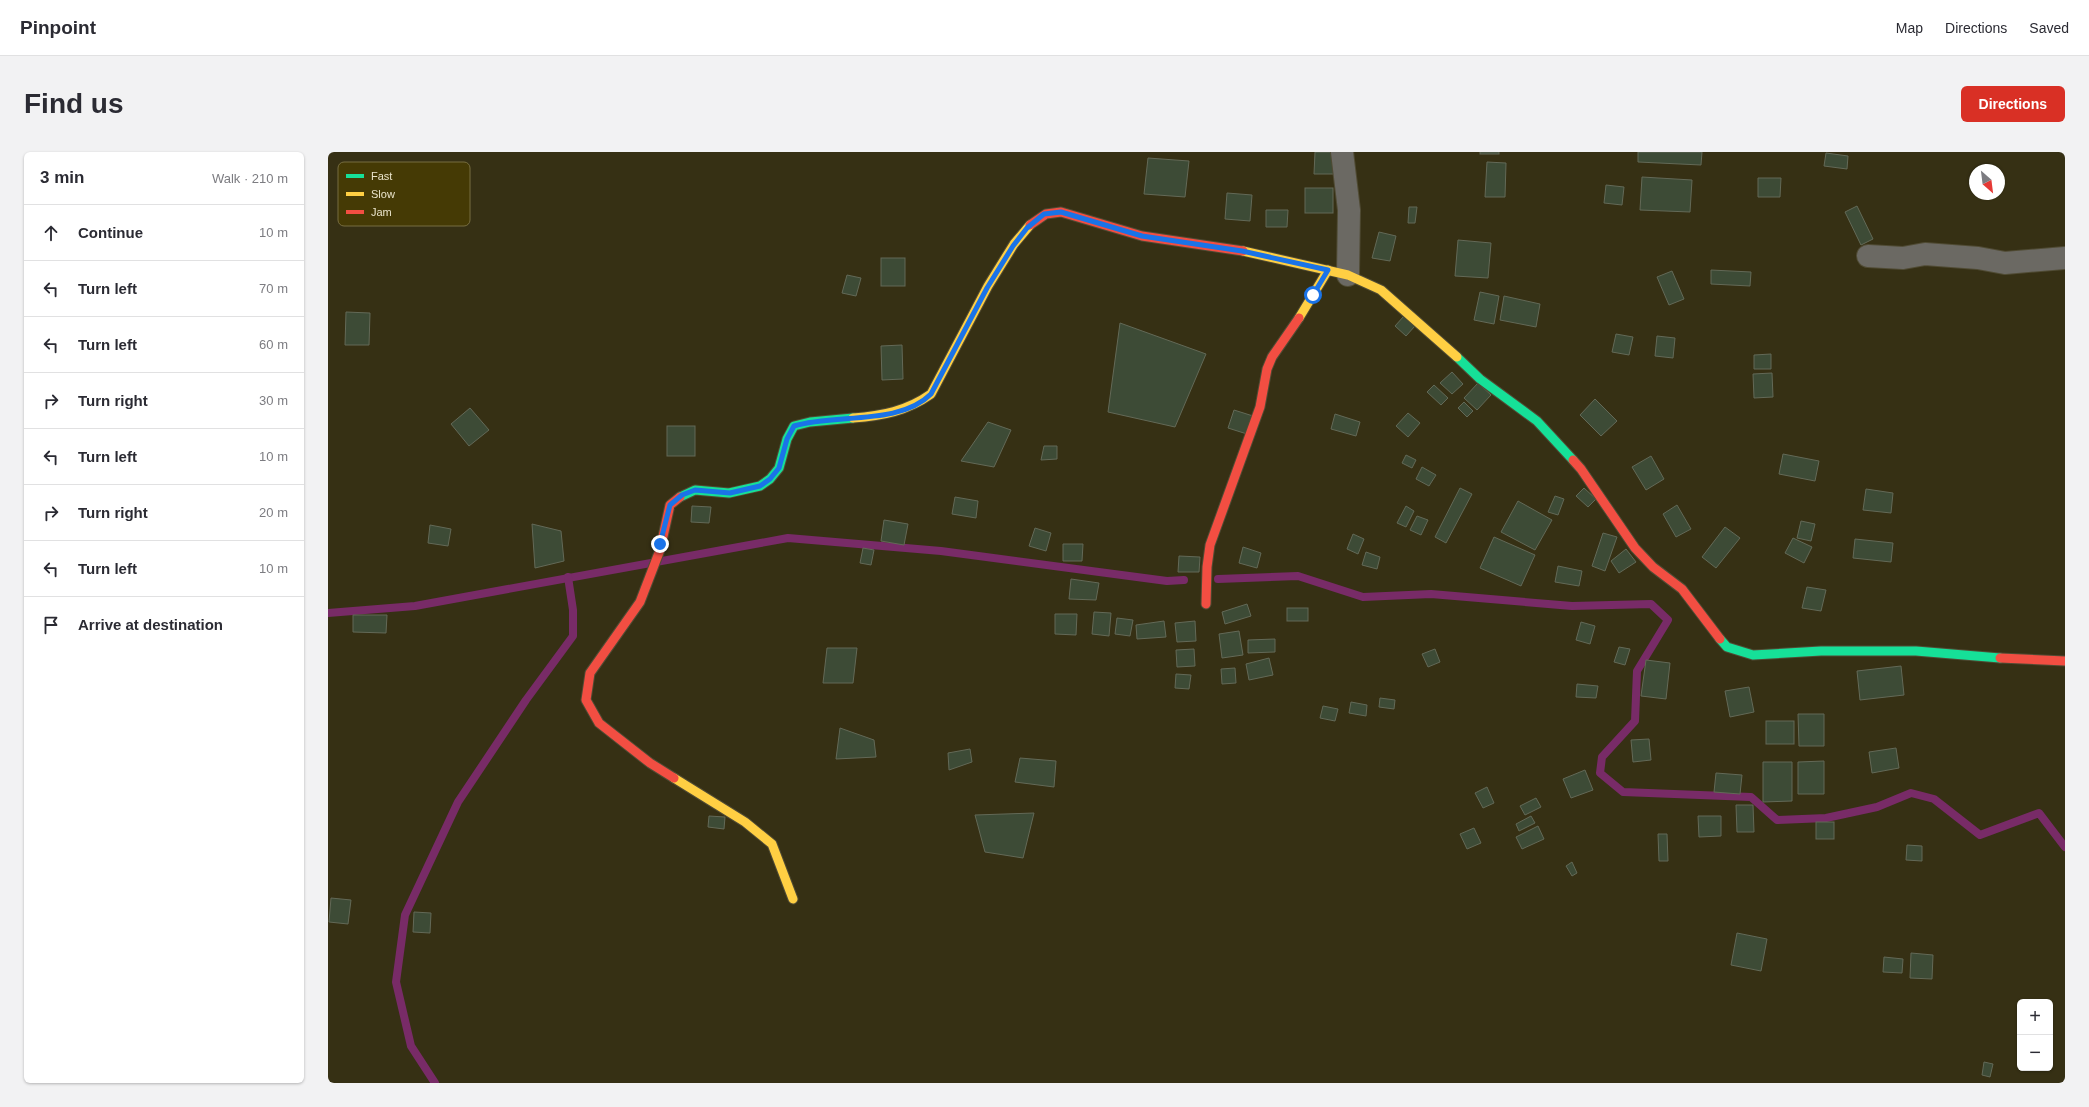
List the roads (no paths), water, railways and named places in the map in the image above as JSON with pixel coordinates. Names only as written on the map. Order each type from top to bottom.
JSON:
[{"type":"street","points":[[1206,604],[1207,567],[1210,546],[1260,406],[1267,369],[1272,357],[1295,325],[1338,272],[1349,210],[1342,152]]},
{"type":"street","points":[[792,899],[772,844],[745,822],[644,759],[599,723],[586,700],[590,673],[640,602],[650,580],[660,550],[670,505],[682,495],[695,490],[730,493],[760,486],[770,479],[779,468],[787,439],[794,426],[808,421],[876,416],[911,408],[922,403],[931,394],[987,288],[1013,246],[1027,228],[1044,214],[1061,212],[1142,236],[1242,251],[1338,272],[1381,290],[1431,333],[1480,379],[1537,421],[1582,470],[1635,548],[1653,567],[1682,589],[1727,647],[1753,655],[1821,651],[1916,651],[2029,660],[2065,661]]},
{"type":"street","points":[[1868,256],[1903,258],[1925,254],[1978,258],[2005,263],[2065,258]]},
{"type":"waterway","points":[[328,613],[415,606],[788,538],[941,551],[1167,581],[1184,580]]},
{"type":"waterway","points":[[1218,579],[1298,576],[1363,597],[1431,594],[1572,606],[1651,604],[1668,620],[1637,671],[1635,721],[1602,757],[1600,773],[1623,792],[1751,797],[1777,820],[1826,818],[1877,807],[1911,793],[1934,799],[1980,835],[2039,813],[2065,847]]},
{"type":"waterway","points":[[435,1083],[411,1046],[396,982],[405,915],[458,802],[526,700],[573,636],[573,610],[568,577]]}]
